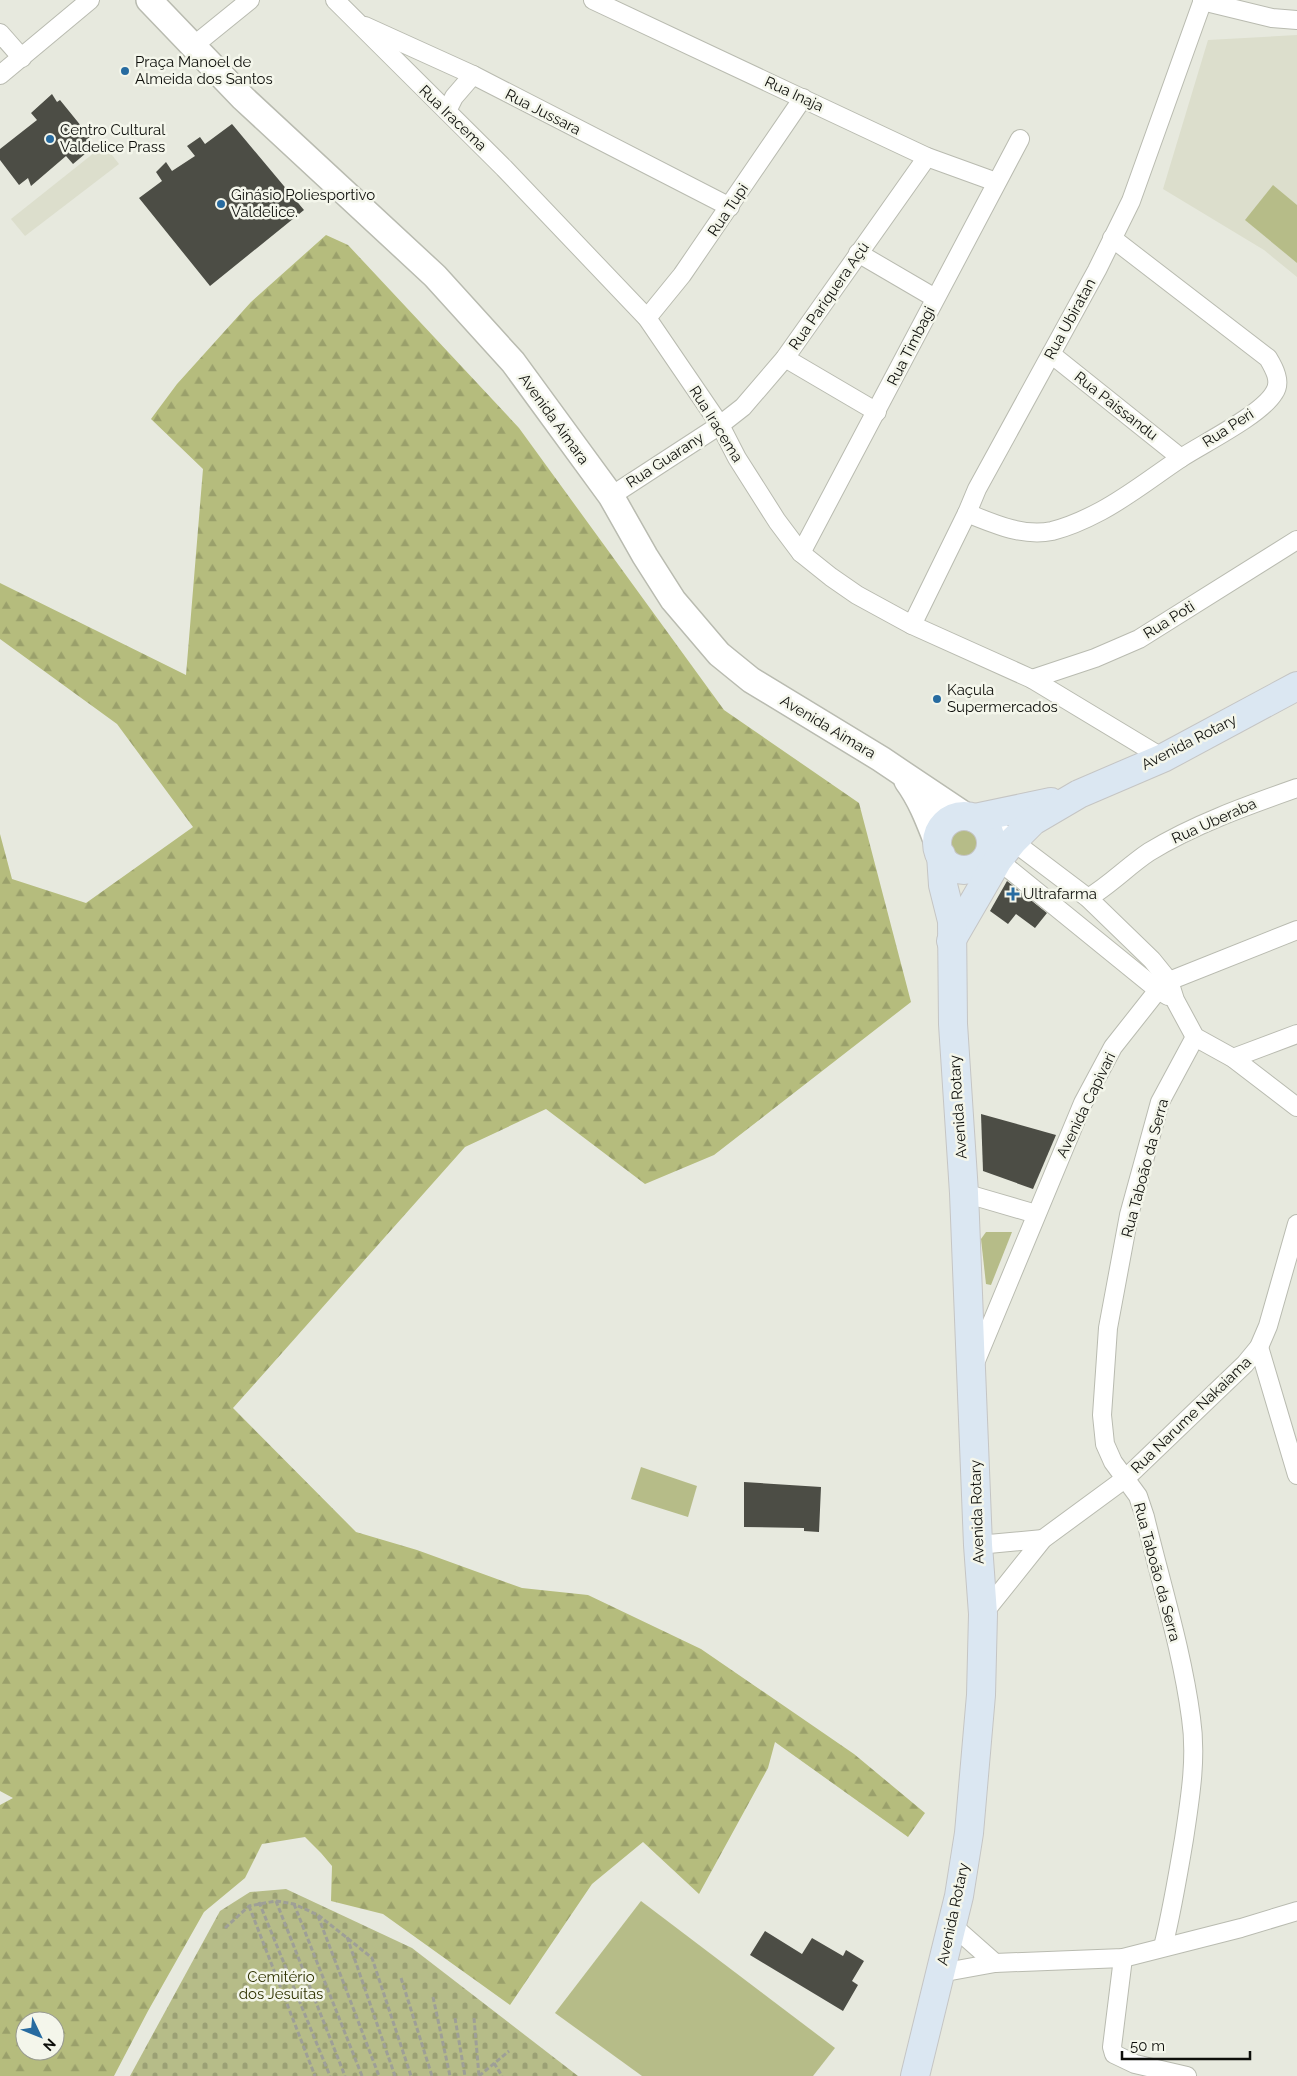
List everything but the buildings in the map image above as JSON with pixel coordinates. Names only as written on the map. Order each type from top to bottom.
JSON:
[{"type":"main road","name":"Avenida Aimara","points":[[149,0],[192,47],[243,98],[435,276],[513,362],[611,496],[644,556],[673,600],[718,654],[751,680],[975,820]]},
{"type":"main road","name":"Avenida Rotary","points":[[951,941],[1006,851],[1033,821],[1079,794],[1163,758],[1297,686]]},
{"type":"main road","points":[[901,773],[914,790],[939,850],[951,866],[959,870],[976,867],[983,862],[991,847],[991,838],[975,820],[957,818],[943,828],[939,850]]},
{"type":"main road","name":"Avenida Rotary","points":[[975,820],[1079,794]]},
{"type":"main road","name":"Avenida Rotary","points":[[915,2076],[959,1896],[969,1833],[981,1695],[983,1614],[978,1545],[964,1193],[953,1024],[952,920],[943,884],[939,850]]},
{"type":"street","points":[[0,75],[90,0]]},
{"type":"street","points":[[192,47],[250,0]]},
{"type":"street","name":"Rua Iracema","points":[[335,0],[504,168],[647,318],[720,425],[737,458],[777,520],[802,553],[857,595],[912,625],[1032,679],[1163,758]]},
{"type":"street","name":"Rua Inaja","points":[[593,0],[927,157],[996,182]]},
{"type":"street","points":[[1202,0],[1272,18],[1297,20]]},
{"type":"street","name":"Rua Ubiratan","points":[[912,625],[968,513],[977,489],[1097,270],[1131,201],[1202,0]]},
{"type":"street","name":"Rua Jussara","points":[[355,21],[473,75],[730,207]]},
{"type":"street","points":[[0,33],[22,58]]},
{"type":"street","points":[[447,111],[454,97],[473,75]]},
{"type":"street","name":"Rua Tupi","points":[[647,318],[682,275],[803,98]]},
{"type":"street","name":"Rua Timbagi","points":[[802,553],[1020,139]]},
{"type":"street","name":"Rua Pariquera Açú","points":[[720,425],[743,407],[785,358],[927,157]]},
{"type":"street","name":"Rua Peri","points":[[968,513],[1013,530],[1033,533],[1051,531],[1067,526],[1102,511],[1181,458],[1242,421],[1269,400],[1276,391],[1275,370],[1268,358],[1112,238]]},
{"type":"street","points":[[858,253],[935,298]]},
{"type":"street","name":"Rua Paissandu","points":[[1051,354],[1181,458]]},
{"type":"street","points":[[785,358],[877,412]]},
{"type":"street","name":"Rua Guarany","points":[[611,496],[720,425]]},
{"type":"street","name":"Rua Poti","points":[[1032,679],[1095,658],[1139,639],[1297,540]]},
{"type":"street","name":"Rua Uberaba","points":[[1088,898],[1106,887],[1148,853],[1189,829],[1297,788]]},
{"type":"street","points":[[975,820],[998,830],[1006,851],[1164,985]]},
{"type":"street","points":[[1006,851],[1088,898],[1152,960],[1164,985],[1175,1000],[1195,1037],[1233,1058],[1297,1107]]},
{"type":"street","name":"Avenida Capivari","points":[[972,1370],[1083,1103],[1113,1048],[1164,985],[1193,970],[1297,930]]},
{"type":"street","points":[[1233,1058],[1297,1034]]},
{"type":"street","name":"Rua Taboão da Serra","points":[[1163,1947],[1175,1901],[1192,1790],[1193,1750],[1191,1718],[1178,1649],[1145,1518],[1138,1496],[1113,1462],[1105,1444],[1102,1415],[1108,1328],[1129,1215],[1160,1102],[1195,1037]]},
{"type":"street","points":[[964,1193],[1036,1214]]},
{"type":"street","name":"Rua Narume Nakaiama","points":[[983,1614],[1043,1539],[1126,1478],[1239,1371],[1259,1347],[1268,1326],[1297,1224]]},
{"type":"street","points":[[1259,1347],[1297,1476]]},
{"type":"street","points":[[978,1545],[1043,1539]]},
{"type":"street","points":[[940,1973],[995,1963],[1123,1958],[1294,1915]]},
{"type":"street","points":[[952,1925],[995,1963]]},
{"type":"street","points":[[1123,1958],[1112,2047],[1114,2054],[1135,2064],[1187,2076]]},
{"type":"path","points":[[276,1900],[345,2076]]},
{"type":"path","points":[[225,1928],[249,1906],[259,1902],[276,1900],[294,1904],[318,1915],[346,1937],[372,1958],[411,2076]]},
{"type":"path","points":[[259,1902],[330,2076]]},
{"type":"path","points":[[294,1904],[362,2076]]},
{"type":"path","points":[[249,1906],[316,2076]]},
{"type":"path","points":[[318,1915],[379,2076]]},
{"type":"path","points":[[346,1937],[395,2076]]},
{"type":"path","points":[[401,1978],[432,2076]]},
{"type":"path","points":[[433,1997],[450,2076]]},
{"type":"path","points":[[455,2018],[465,2076]]},
{"type":"path","points":[[474,2018],[479,2076]]},
{"type":"path","points":[[479,2076],[509,2051]]},
{"type":"path","points":[[494,2063],[502,2076]]},
{"type":"shaded area","points":[[1297,35],[1297,277],[1264,250],[1163,189],[1208,40]]},
{"type":"shaded area","points":[[104,145],[119,164],[25,236],[11,219]]},
{"type":"green space","points":[[1273,185],[1297,205],[1297,263],[1245,220]]},
{"type":"green space","points":[[326,235],[348,245],[519,428],[724,710],[859,803],[911,1002],[714,1155],[645,1184],[546,1109],[465,1147],[233,1408],[356,1532],[417,1550],[522,1588],[588,1595],[701,1649],[854,1754],[925,1813],[908,1837],[775,1742],[768,1768],[699,1894],[643,1842],[592,1884],[510,2005],[383,1914],[331,1901],[332,1866],[305,1837],[262,1844],[245,1878],[204,1912],[114,2076],[0,2076],[0,1805],[13,1798],[0,1791],[0,834],[12,879],[86,903],[193,827],[117,724],[0,639],[0,583],[186,675],[203,469],[151,419],[177,384],[251,302]]},
{"type":"green space","points":[[966,826],[973,827],[978,831],[982,836],[982,850],[978,855],[973,859],[966,860],[959,859],[954,855],[950,850],[949,843],[950,836],[954,831],[959,827]]},
{"type":"green space","points":[[986,1232],[1012,1232],[991,1285],[986,1284],[981,1239]]},
{"type":"green space","points":[[641,1467],[697,1486],[688,1517],[631,1499]]},
{"type":"green space","name":"Cemitério dos Jesuítas","points":[[286,1889],[412,1948],[578,2076],[130,2076],[220,1911],[250,1892]]},
{"type":"green space","points":[[641,1901],[835,2048],[813,2076],[642,2076],[555,2013]]},
{"type":"place","name":"Praça Manoel de Almeida dos Santos","points":[[125,71]]},
{"type":"place","name":"Centro Cultural Valdelice Prass","points":[[50,139]]},
{"type":"place","name":"Ginásio Poliesportivo Valdelice.","points":[[221,204]]},
{"type":"place","name":"Kaçula Supermercados","points":[[937,699]]},
{"type":"place","name":"Ultrafarma","points":[[1013,894]]}]
